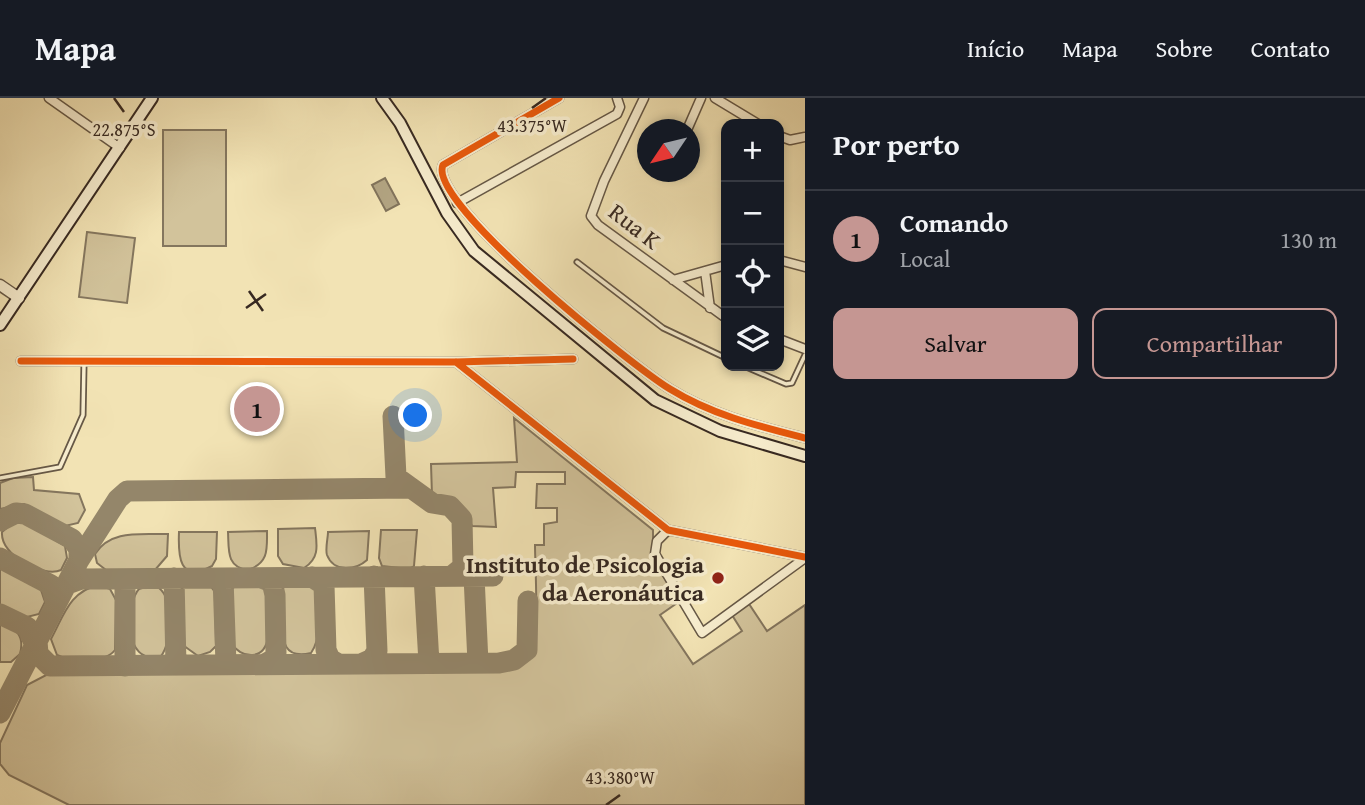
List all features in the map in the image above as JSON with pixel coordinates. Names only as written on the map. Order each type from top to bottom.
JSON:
[{"type":"main road","points":[[0,325],[152,98]]},
{"type":"main road","points":[[382,98],[400,122],[447,213],[474,251],[655,400],[720,431],[805,456]]},
{"type":"street","points":[[49,98],[120,148]]},
{"type":"street","points":[[559,98],[449,161],[440,169],[457,203],[501,251],[670,389],[737,421],[805,438]]},
{"type":"street","points":[[457,203],[617,114],[620,107],[617,98]]},
{"type":"street","name":"Rua K","points":[[644,98],[604,181],[591,216],[721,315]]},
{"type":"street","points":[[692,119],[701,98]]},
{"type":"street","points":[[715,98],[750,119]]},
{"type":"street","points":[[784,138],[790,140],[805,137]]},
{"type":"street","points":[[784,261],[805,267]]},
{"type":"street","points":[[674,280],[721,266]]},
{"type":"street","points":[[705,271],[710,308]]},
{"type":"street","points":[[0,285],[19,298]]},
{"type":"street","points":[[784,341],[805,349]]},
{"type":"street","points":[[21,362],[456,362],[573,359]]},
{"type":"street","points":[[456,362],[668,530],[805,558]]},
{"type":"street","points":[[668,530],[657,541],[655,554],[702,633],[805,558]]},
{"type":"lane","points":[[577,262],[663,328],[721,356]]},
{"type":"lane","points":[[756,371],[786,384],[792,383],[796,381],[805,355]]},
{"type":"lane","points":[[0,478],[60,467],[83,415],[84,362]]},
{"type":"shaded area","points":[[163,130],[226,130],[226,246],[163,246]]},
{"type":"shaded area","points":[[385,178],[399,204],[386,211],[372,185]]},
{"type":"shaded area","points":[[87,232],[135,238],[127,303],[79,297]]},
{"type":"shaded area","points":[[514,418],[653,530],[653,560],[680,601],[660,615],[693,664],[742,631],[732,615],[749,604],[767,631],[805,605],[805,805],[69,805],[9,775],[0,764],[0,743],[27,685],[50,673],[508,668],[521,663],[530,653],[535,631],[535,545],[544,545],[544,524],[557,522],[557,508],[536,508],[537,484],[565,484],[565,472],[516,472],[515,487],[493,488],[496,527],[472,526],[457,503],[447,497],[432,496],[431,464],[517,462]]},
{"type":"shaded area","points":[[33,477],[34,490],[79,494],[85,510],[78,523],[65,526],[24,504],[0,509],[0,483],[13,478]]},
{"type":"shaded area","points":[[15,521],[24,522],[65,546],[67,558],[61,570],[44,571],[15,557],[3,541],[2,532]]},
{"type":"shaded area","points":[[315,528],[316,551],[313,560],[304,568],[283,564],[278,556],[278,529]]},
{"type":"shaded area","points":[[381,530],[417,530],[414,566],[409,569],[382,566],[379,558]]},
{"type":"shaded area","points":[[267,531],[265,555],[260,563],[248,570],[232,561],[228,532]]},
{"type":"shaded area","points":[[369,531],[367,560],[351,568],[340,567],[330,561],[326,553],[328,532]]},
{"type":"shaded area","points":[[179,532],[217,532],[216,559],[212,566],[193,572],[183,565],[179,550]]},
{"type":"shaded area","points":[[168,534],[167,556],[155,570],[106,570],[97,563],[95,554],[109,540],[127,535]]},
{"type":"shaded area","points":[[0,566],[40,587],[45,602],[39,614],[23,618],[0,605]]},
{"type":"shaded area","points":[[298,579],[315,588],[319,597],[318,632],[311,653],[301,654],[288,650],[283,638],[281,592],[290,582]]},
{"type":"shaded area","points":[[248,580],[259,584],[268,593],[268,639],[265,647],[253,655],[242,653],[229,642],[230,591],[239,582]]},
{"type":"shaded area","points":[[197,581],[208,583],[215,592],[216,646],[210,652],[198,656],[180,643],[178,593],[186,584]]},
{"type":"shaded area","points":[[99,585],[110,589],[116,600],[115,650],[104,657],[88,660],[57,655],[51,639],[64,613],[74,598]]},
{"type":"shaded area","points":[[149,586],[159,588],[164,594],[169,611],[169,631],[161,656],[148,657],[139,652],[130,631],[135,596],[139,589]]},
{"type":"shaded area","points":[[0,622],[15,630],[20,637],[20,654],[11,662],[0,662]]},
{"type":"taxiway","points":[[393,416],[396,477],[432,503],[450,506],[462,519],[463,567],[452,576]]},
{"type":"taxiway","points":[[0,713],[79,560],[118,499],[127,491],[409,488]]},
{"type":"taxiway","points":[[0,521],[16,513],[25,514],[72,539],[79,549],[79,560]]},
{"type":"taxiway","points":[[0,558],[51,585],[56,604]]},
{"type":"taxiway","points":[[363,663],[372,659],[377,651],[374,576]]},
{"type":"taxiway","points":[[424,576],[429,663]]},
{"type":"taxiway","points":[[474,576],[478,663]]},
{"type":"taxiway","points":[[67,584],[81,579],[493,576]]},
{"type":"taxiway","points":[[312,577],[324,585],[326,650],[330,659],[337,663]]},
{"type":"taxiway","points":[[174,578],[176,665]]},
{"type":"taxiway","points":[[223,578],[226,664]]},
{"type":"taxiway","points":[[261,578],[272,582],[275,595],[276,653],[274,659],[265,664]]},
{"type":"taxiway","points":[[125,579],[125,666]]},
{"type":"taxiway","points":[[37,641],[38,654],[50,666],[499,663],[514,660],[527,650],[528,601]]},
{"type":"taxiway","points":[[0,614],[27,627],[35,645]]},
{"type":"cycle path","points":[[559,98],[443,165],[446,184],[466,213],[537,283],[617,350],[670,389],[719,413],[805,438]]},
{"type":"cycle path","points":[[21,361],[456,362],[573,359]]},
{"type":"cycle path","points":[[456,362],[668,530],[805,557]]},
{"type":"place","name":"Comando","points":[[257,409]]},
{"type":"place","name":"Instituto de Psicologia da Aeronáutica","points":[[718,578]]}]
